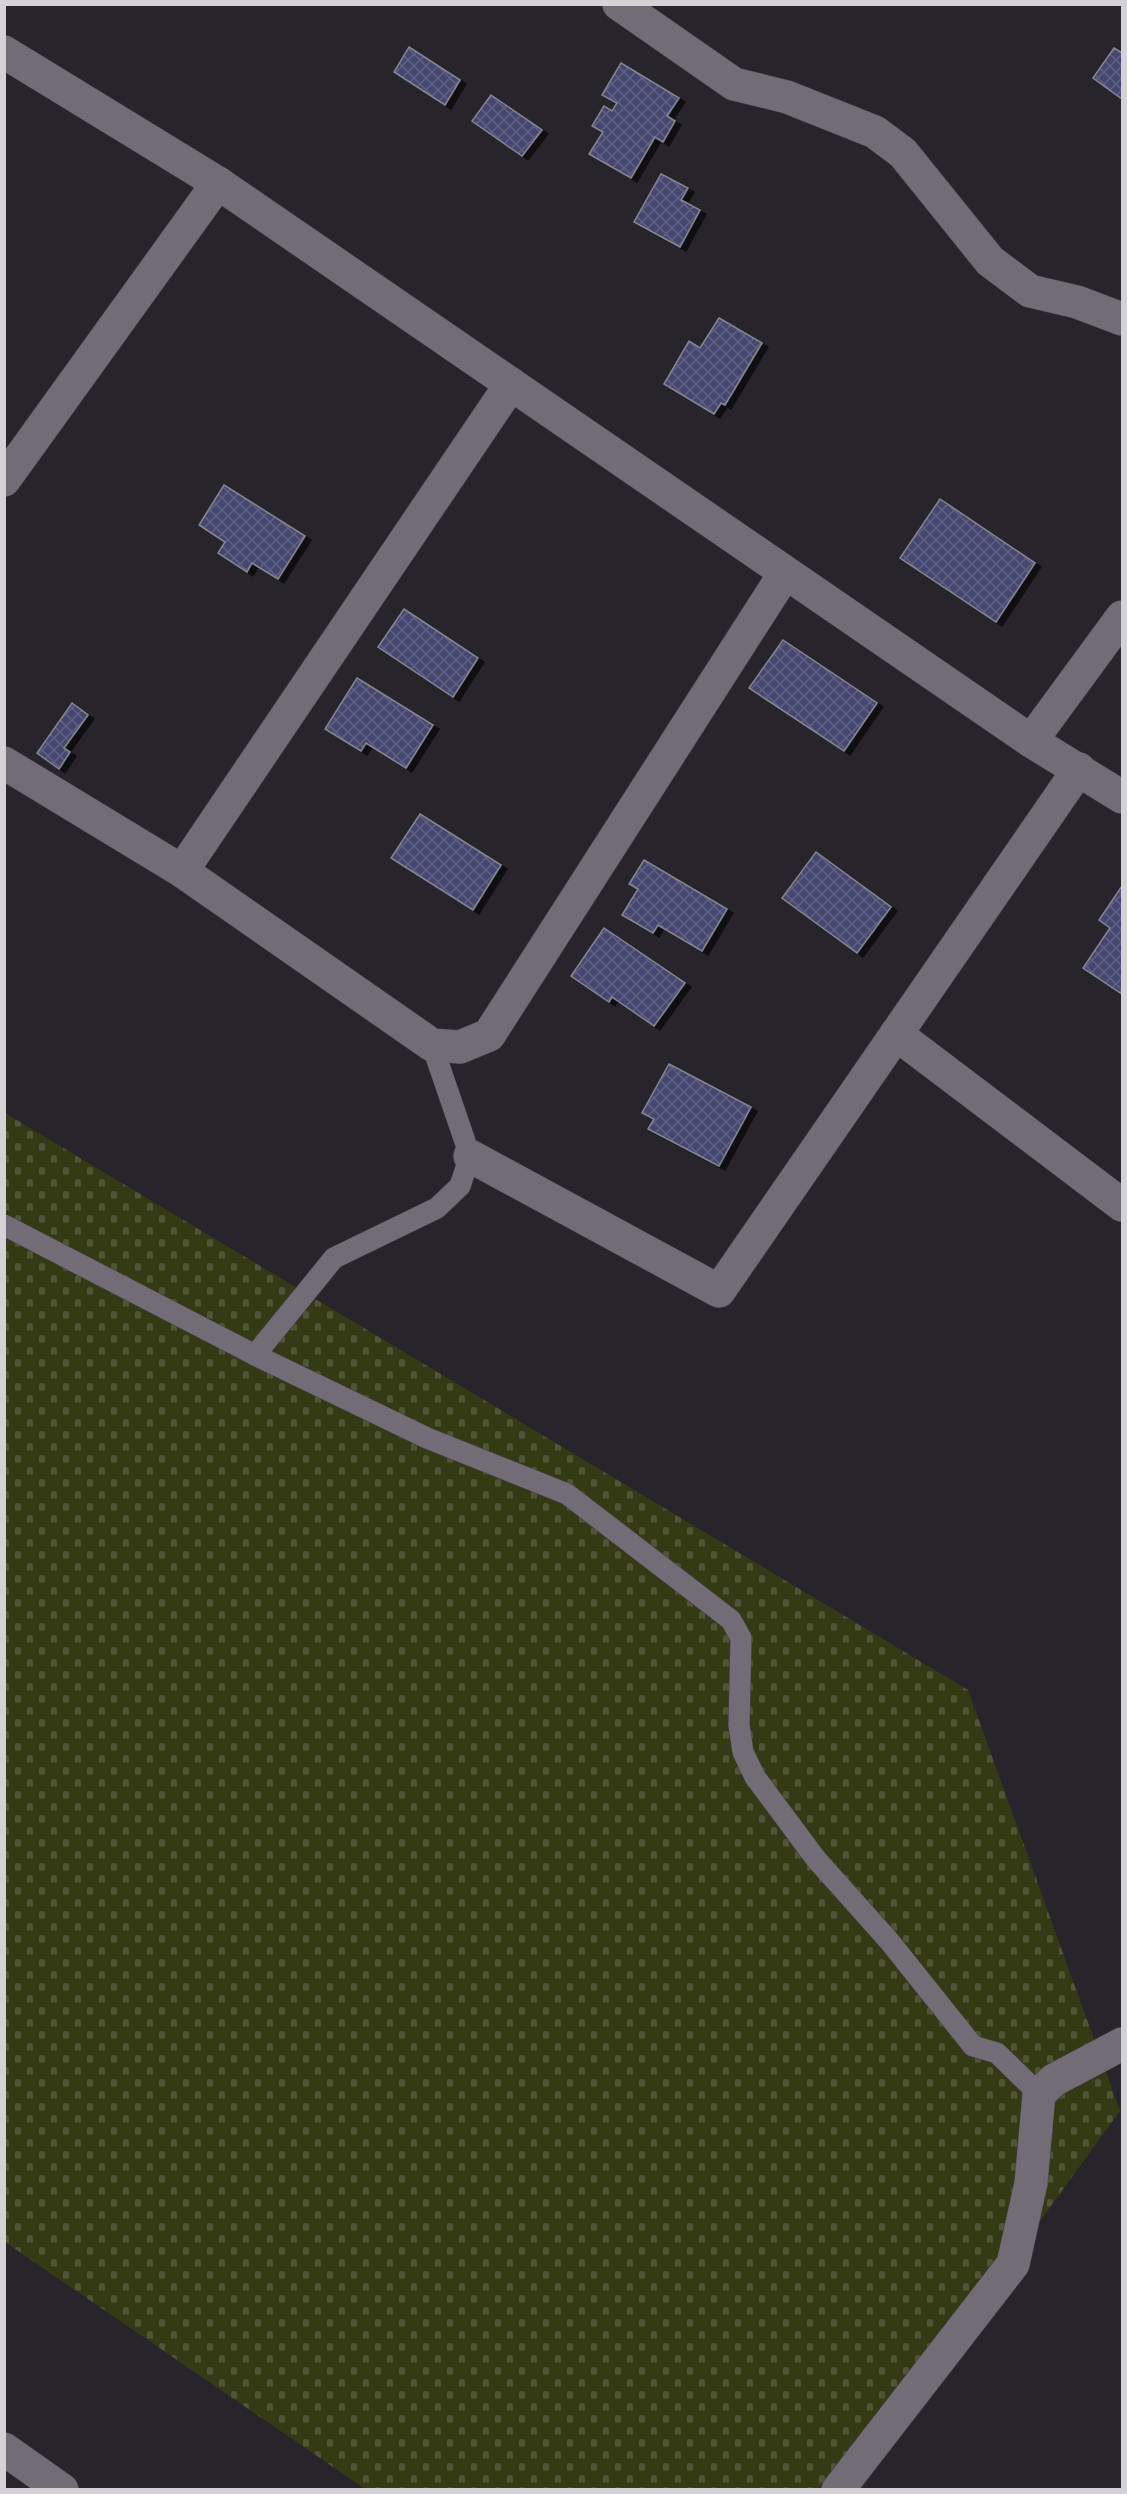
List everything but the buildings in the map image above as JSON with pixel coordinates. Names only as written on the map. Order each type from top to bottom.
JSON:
[{"type":"street","points":[[619,4],[734,84],[787,96],[875,132],[903,153],[990,261],[1030,291],[1077,302],[1122,319]]},
{"type":"street","points":[[4,52],[218,183],[1031,741],[1122,797]]},
{"type":"street","points":[[4,480],[218,183]]},
{"type":"street","points":[[182,871],[511,384]]},
{"type":"street","points":[[4,763],[182,871],[432,1045],[460,1047],[489,1035],[785,573]]},
{"type":"street","points":[[1031,741],[1122,617]]},
{"type":"street","points":[[470,1156],[718,1291],[1079,769]]},
{"type":"street","points":[[896,1034],[1122,1205]]},
{"type":"street","points":[[838,2490],[1013,2264],[1031,2182],[1039,2094],[1054,2080],[1122,2044]]},
{"type":"street","points":[[4,2449],[62,2490]]},
{"type":"lane","points":[[255,1354],[334,1258],[437,1208],[460,1186],[470,1156],[432,1045]]},
{"type":"lane","points":[[4,1225],[255,1354],[427,1438],[567,1494],[731,1620],[741,1638],[743,1752],[755,1777],[816,1859],[890,1942],[973,2046],[997,2053],[1039,2094]]},
{"type":"green space","points":[[5,1113],[968,1690],[1120,2111],[845,2489],[365,2489],[5,2242]]}]
